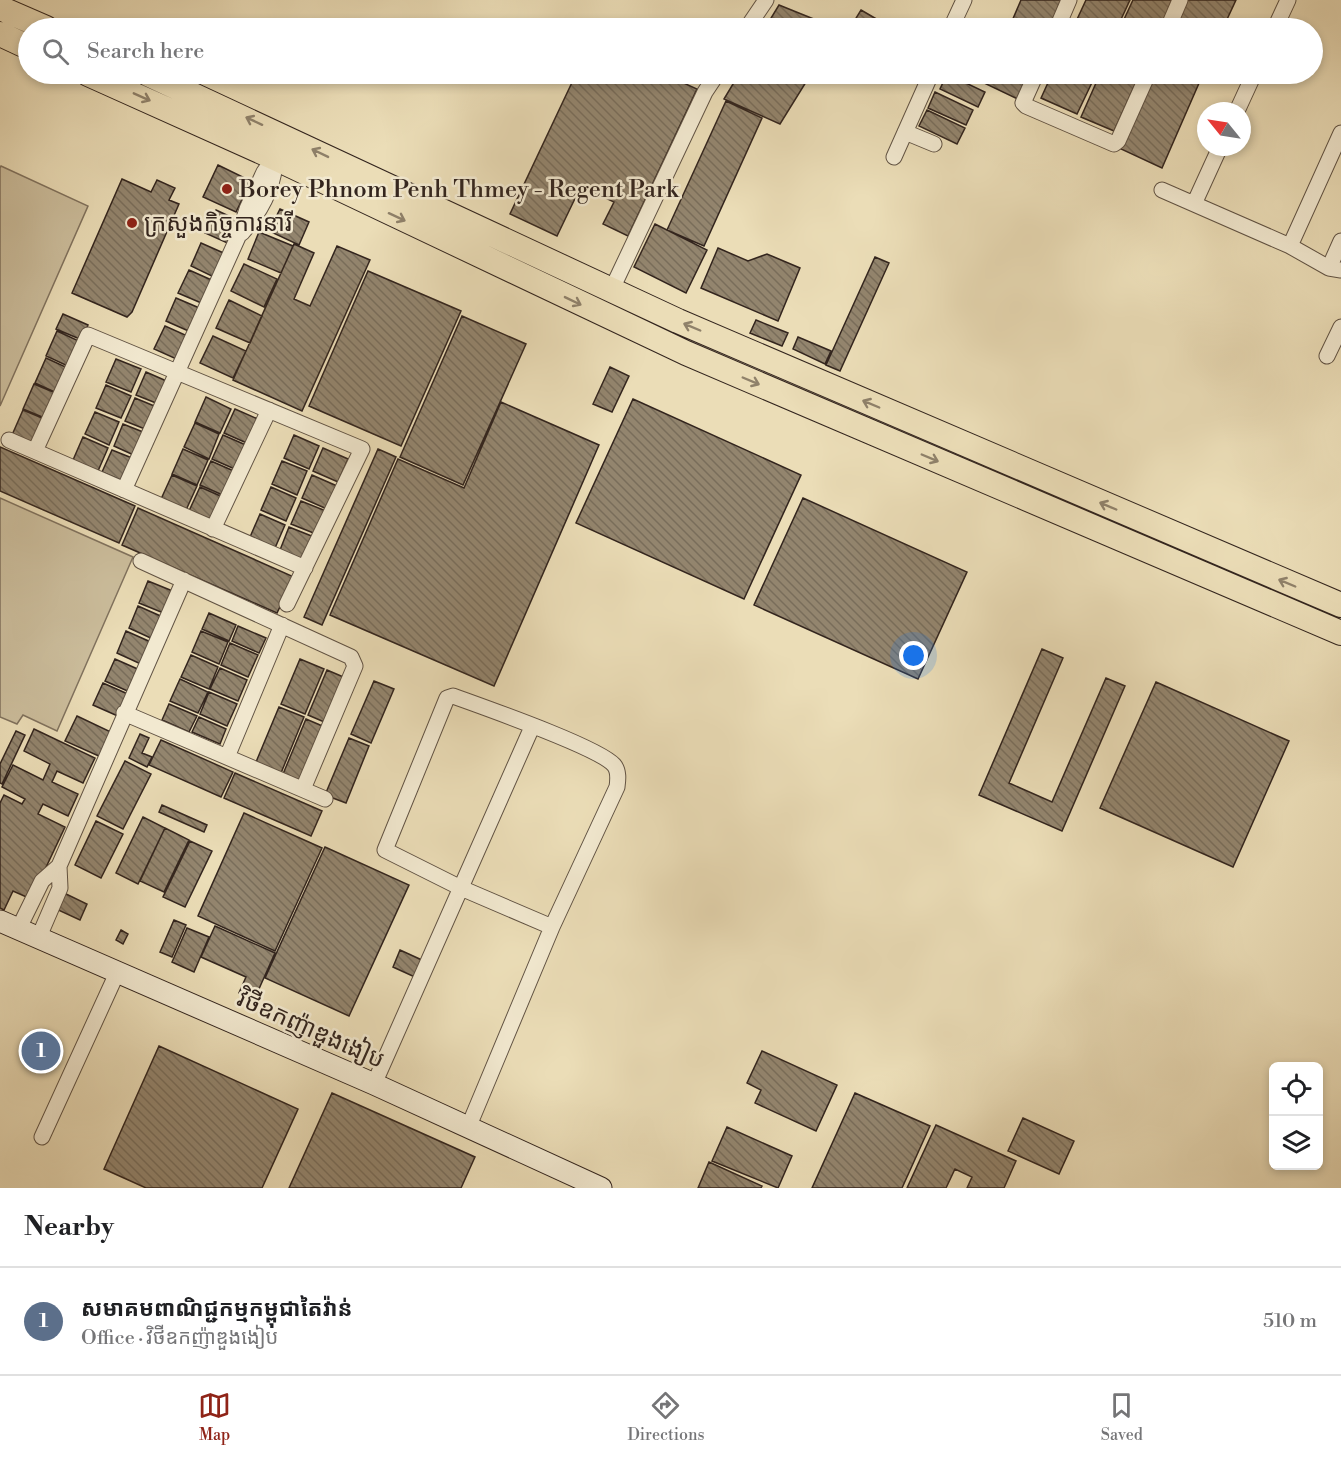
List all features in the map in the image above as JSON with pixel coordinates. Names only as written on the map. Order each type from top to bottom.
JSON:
[{"type":"main road","points":[[0,8],[23,18]]},
{"type":"main road","points":[[0,34],[18,42]]},
{"type":"main road","points":[[110,84],[275,158],[686,353],[1341,633]]},
{"type":"main road","points":[[170,84],[611,291],[1341,605]]},
{"type":"street","points":[[754,18],[766,0]]},
{"type":"street","points":[[956,18],[964,0]]},
{"type":"street","points":[[1061,18],[1069,0]]},
{"type":"street","points":[[1172,18],[1180,0]]},
{"type":"street","points":[[1280,18],[1288,0]]},
{"type":"street","points":[[611,291],[710,84]]},
{"type":"street","points":[[894,157],[927,84]]},
{"type":"street","points":[[1032,84],[1023,103],[1026,106],[1114,144],[1118,141],[1144,84]]},
{"type":"street","points":[[1241,102],[1249,84]]},
{"type":"street","points":[[905,132],[934,144]]},
{"type":"street","points":[[1290,246],[1341,133]]},
{"type":"street","points":[[124,490],[238,237],[247,209],[264,172],[275,158],[285,136]]},
{"type":"street","points":[[1194,204],[1216,156]]},
{"type":"street","points":[[1162,190],[1290,246],[1335,269],[1341,241]]},
{"type":"street","points":[[1327,356],[1341,327]]},
{"type":"street","points":[[35,451],[88,335],[362,449],[287,604]]},
{"type":"street","points":[[213,529],[269,410]]},
{"type":"street","points":[[9,440],[305,568]]},
{"type":"street","points":[[141,561],[351,657],[355,666],[303,789]]},
{"type":"street","points":[[9,925],[42,881],[59,866],[184,580]]},
{"type":"street","points":[[227,757],[282,626]]},
{"type":"street","points":[[468,1128],[552,927],[609,806],[619,776],[614,765],[585,748],[453,696],[447,698],[385,850],[460,888],[552,927]]},
{"type":"street","points":[[124,713],[325,799]]},
{"type":"street","points":[[374,1084],[532,727]]},
{"type":"street","points":[[38,939],[60,888],[59,866]]},
{"type":"street","name":"វិថីឧកញ៉ាឌួងងៀប","points":[[9,925],[374,1084],[601,1188]]},
{"type":"street","points":[[42,1137],[117,973]]},
{"type":"shaded area","points":[[1,166],[88,206],[0,406],[0,168]]},
{"type":"shaded area","points":[[0,498],[133,557],[57,731],[23,715],[17,724],[0,717]]},
{"type":"building","points":[[1021,0],[1065,0],[1057,18],[1013,18]]},
{"type":"building","points":[[1086,0],[1130,0],[1122,18],[1078,18]]},
{"type":"building","points":[[1133,0],[1173,0],[1165,18],[1125,18]]},
{"type":"building","points":[[1186,0],[1236,0],[1228,18],[1178,18]]},
{"type":"building","points":[[779,5],[811,18],[771,18]]},
{"type":"building","points":[[861,10],[875,18],[856,18]]},
{"type":"building","points":[[571,84],[686,84],[697,89],[628,236],[603,224],[614,202],[581,186],[557,236],[510,214]]},
{"type":"building","points":[[733,84],[805,84],[780,124],[724,99]]},
{"type":"building","points":[[942,84],[968,84],[985,92],[978,107],[940,89]]},
{"type":"building","points":[[986,84],[1027,84],[1020,100]]},
{"type":"building","points":[[1047,84],[1091,84],[1077,114],[1041,98]]},
{"type":"building","points":[[1096,84],[1135,84],[1114,131],[1081,117]]},
{"type":"building","points":[[1150,84],[1199,84],[1162,168],[1121,149]]},
{"type":"building","points":[[935,92],[973,110],[966,125],[928,108]]},
{"type":"building","points":[[726,101],[762,118],[704,246],[667,230]]},
{"type":"building","points":[[927,110],[965,128],[957,144],[919,126]]},
{"type":"building","name":"Borey Phnom Penh Thmey - Regent Park","points":[[218,165],[251,181],[236,212],[203,197]]},
{"type":"building","points":[[122,179],[151,192],[157,180],[175,188],[169,200],[179,204],[132,312],[127,317],[72,293]]},
{"type":"building","points":[[280,209],[309,222],[299,245],[269,231]]},
{"type":"building","points":[[216,210],[242,222],[232,245],[205,233]]},
{"type":"building","points":[[655,224],[707,250],[686,293],[634,267]]},
{"type":"building","points":[[259,232],[293,246],[281,273],[248,259]]},
{"type":"building","points":[[201,243],[228,255],[218,279],[191,266]]},
{"type":"building","points":[[294,244],[314,253],[294,299],[310,306],[337,246],[370,260],[302,411],[233,380]]},
{"type":"building","points":[[718,248],[748,261],[767,254],[800,268],[778,321],[701,288]]},
{"type":"building","points":[[875,257],[889,263],[840,371],[826,365]]},
{"type":"building","points":[[244,264],[277,279],[264,307],[231,291]]},
{"type":"building","points":[[189,270],[216,282],[206,305],[178,293]]},
{"type":"building","points":[[368,271],[461,311],[401,446],[309,406]]},
{"type":"building","points":[[176,298],[204,310],[193,333],[166,321]]},
{"type":"building","points":[[229,300],[262,316],[250,343],[216,328]]},
{"type":"building","points":[[63,314],[88,325],[82,340],[56,329]]},
{"type":"building","points":[[462,316],[526,344],[463,485],[400,457]]},
{"type":"building","points":[[756,320],[788,333],[782,346],[750,333]]},
{"type":"building","points":[[165,326],[192,338],[181,361],[154,349]]},
{"type":"building","points":[[57,331],[81,342],[70,367],[46,356]]},
{"type":"building","points":[[213,336],[246,351],[233,378],[200,363]]},
{"type":"building","points":[[798,337],[831,351],[825,364],[793,349]]},
{"type":"building","points":[[46,358],[70,369],[59,394],[35,383]]},
{"type":"building","points":[[116,359],[141,369],[131,392],[106,382]]},
{"type":"building","points":[[610,367],[629,376],[612,412],[593,404]]},
{"type":"building","points":[[146,372],[171,383],[161,405],[136,395]]},
{"type":"building","points":[[34,384],[58,394],[47,419],[23,409]]},
{"type":"building","points":[[106,385],[131,396],[121,418],[96,408]]},
{"type":"building","points":[[206,397],[231,409],[220,433],[195,422]]},
{"type":"building","points":[[135,398],[159,408],[150,431],[125,421]]},
{"type":"building","points":[[633,399],[801,475],[744,599],[576,523]]},
{"type":"building","points":[[501,402],[599,445],[494,686],[330,615],[398,459],[464,488]]},
{"type":"building","points":[[235,409],[260,420],[249,444],[224,433]]},
{"type":"building","points":[[23,410],[47,420],[36,445],[12,435]]},
{"type":"building","points":[[95,412],[119,422],[109,445],[85,434]]},
{"type":"building","points":[[195,423],[219,434],[209,459],[184,447]]},
{"type":"building","points":[[123,424],[148,434],[138,457],[114,446]]},
{"type":"building","points":[[223,435],[248,446],[237,470],[212,459]]},
{"type":"building","points":[[294,435],[319,446],[309,469],[284,458]]},
{"type":"building","points":[[83,437],[108,448],[98,471],[73,460]]},
{"type":"building","points":[[0,447],[135,506],[119,543],[0,491]]},
{"type":"building","points":[[323,448],[348,459],[338,482],[313,471]]},
{"type":"building","points":[[183,449],[208,460],[197,485],[172,474]]},
{"type":"building","points":[[378,449],[396,457],[322,625],[304,617]]},
{"type":"building","points":[[112,450],[137,460],[127,483],[102,472]]},
{"type":"building","points":[[211,461],[236,472],[225,496],[200,485]]},
{"type":"building","points":[[282,461],[307,471],[297,495],[272,484]]},
{"type":"building","points":[[172,475],[197,486],[186,510],[161,499]]},
{"type":"building","points":[[312,475],[337,486],[327,509],[302,498]]},
{"type":"building","points":[[200,487],[225,498],[214,522],[189,511]]},
{"type":"building","points":[[271,487],[296,498],[286,521],[261,510]]},
{"type":"building","points":[[803,498],[967,572],[918,679],[754,605]]},
{"type":"building","points":[[301,501],[326,511],[316,534],[291,524]]},
{"type":"building","points":[[138,508],[294,577],[277,613],[122,545]]},
{"type":"building","points":[[260,514],[285,525],[275,548],[250,537]]},
{"type":"building","points":[[289,527],[314,537],[304,561],[280,550]]},
{"type":"building","points":[[148,581],[175,592],[166,614],[139,603]]},
{"type":"building","points":[[138,606],[165,618],[155,640],[129,628]]},
{"type":"building","points":[[209,613],[236,625],[229,641],[202,629]]},
{"type":"building","points":[[238,626],[266,638],[259,653],[232,641]]},
{"type":"building","points":[[126,631],[153,643],[143,665],[117,653]]},
{"type":"building","points":[[201,631],[228,642],[219,664],[192,652]]},
{"type":"building","points":[[230,643],[258,655],[248,677],[221,665]]},
{"type":"building","points":[[1042,649],[1063,658],[1009,783],[1052,802],[1106,678],[1125,686],[1062,831],[979,795]]},
{"type":"building","points":[[191,655],[218,667],[209,689],[181,677]]},
{"type":"building","points":[[115,659],[142,671],[132,693],[105,681]]},
{"type":"building","points":[[300,659],[324,669],[305,714],[281,704]]},
{"type":"building","points":[[220,668],[247,680],[238,701],[210,689]]},
{"type":"building","points":[[327,670],[348,679],[329,724],[308,715]]},
{"type":"building","points":[[180,679],[208,692],[198,713],[170,701]]},
{"type":"building","points":[[374,681],[394,689],[371,743],[351,734]]},
{"type":"building","points":[[1156,682],[1289,741],[1233,867],[1100,808]]},
{"type":"building","points":[[103,683],[130,695],[120,717],[93,705]]},
{"type":"building","points":[[209,692],[237,704],[227,726],[200,714]]},
{"type":"building","points":[[169,704],[197,716],[189,732],[162,720]]},
{"type":"building","points":[[279,707],[304,717],[281,773],[256,762]]},
{"type":"building","points":[[77,716],[113,733],[101,757],[65,741]]},
{"type":"building","points":[[199,717],[226,729],[220,744],[192,732]]},
{"type":"building","points":[[306,719],[327,728],[304,783],[283,774]]},
{"type":"building","points":[[34,729],[95,758],[83,783],[57,771],[52,782],[78,794],[68,816],[43,804],[38,814],[65,827],[31,899],[13,891],[4,910],[0,908],[0,803],[4,795],[22,804],[25,799],[2,787],[13,765],[43,780],[50,764],[24,751]]},
{"type":"building","points":[[16,731],[25,735],[2,784],[0,783],[0,764]]},
{"type":"building","points":[[140,734],[149,738],[142,753],[152,757],[147,767],[129,758]]},
{"type":"building","points":[[349,738],[369,746],[346,803],[325,795]]},
{"type":"building","points":[[161,740],[233,772],[221,797],[149,765]]},
{"type":"building","points":[[125,761],[151,774],[123,829],[97,816]]},
{"type":"building","points":[[235,773],[322,811],[311,836],[224,798]]},
{"type":"building","points":[[162,805],[207,825],[204,832],[159,812]]},
{"type":"building","points":[[244,813],[322,848],[275,951],[198,916]]},
{"type":"building","points":[[143,817],[165,828],[138,884],[116,873]]},
{"type":"building","points":[[96,821],[123,834],[101,878],[75,865]]},
{"type":"building","points":[[165,828],[189,840],[164,892],[140,881]]},
{"type":"building","points":[[190,841],[212,851],[185,907],[163,897]]},
{"type":"building","points":[[325,847],[409,885],[349,1016],[265,978]]},
{"type":"building","points":[[64,893],[87,904],[80,920],[56,909]]},
{"type":"building","points":[[174,920],[186,925],[172,957],[160,952]]},
{"type":"building","points":[[215,926],[275,953],[254,1000],[239,993],[246,977],[201,957]]},
{"type":"building","points":[[187,928],[209,937],[194,972],[172,962]]},
{"type":"building","points":[[121,930],[128,934],[123,944],[116,940]]},
{"type":"building","points":[[400,950],[424,961],[417,978],[393,967]]},
{"type":"building","points":[[159,1046],[298,1109],[262,1188],[146,1188],[104,1169]]},
{"type":"building","points":[[762,1051],[837,1085],[816,1131],[755,1103],[761,1090],[747,1083]]},
{"type":"building","points":[[332,1093],[475,1157],[461,1188],[289,1188]]},
{"type":"building","points":[[855,1093],[930,1126],[902,1188],[812,1188]]},
{"type":"building","points":[[1023,1118],[1074,1141],[1059,1174],[1008,1151]]},
{"type":"building","points":[[936,1125],[1016,1161],[1004,1188],[967,1188],[972,1177],[955,1169],[946,1188],[907,1188]]},
{"type":"building","points":[[727,1127],[792,1156],[778,1188],[712,1161]]},
{"type":"building","points":[[709,1162],[762,1186],[761,1188],[698,1188]]},
{"type":"place","name":"Borey Phnom Penh Thmey - Regent Park","points":[[227,189]]},
{"type":"place","name":"ក្រសួងកិច្ចការនារី","points":[[132,223]]},
{"type":"place","name":"សមាគមពាណិជ្ជកម្មកម្ពុជាតៃវ៉ាន់","points":[[41,1051]]}]
